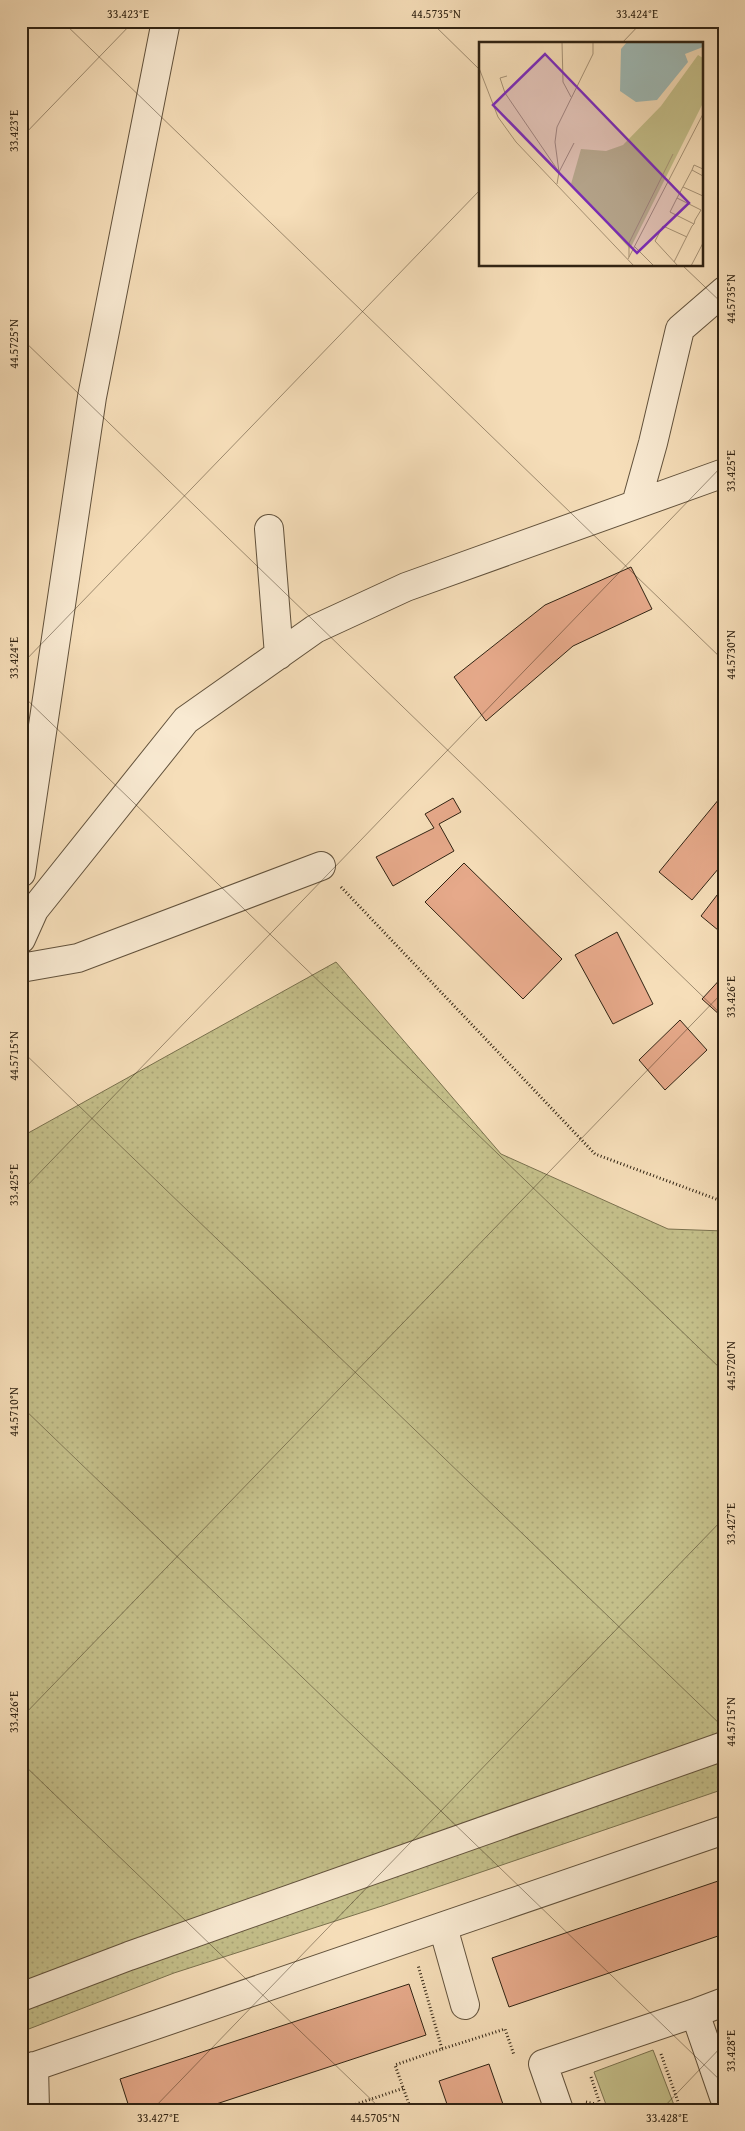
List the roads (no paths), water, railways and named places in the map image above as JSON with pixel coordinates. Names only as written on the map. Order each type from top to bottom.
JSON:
[{"type":"street","points":[[21,873],[92,396],[166,21]]},
{"type":"street","points":[[636,504],[680,329],[724,291]]},
{"type":"street","points":[[21,939],[34,910],[186,720],[315,629],[406,587],[724,472]]},
{"type":"street","points":[[270,529],[279,655]]},
{"type":"street","points":[[21,968],[78,958],[321,866]]},
{"type":"street","points":[[21,1997],[129,1956],[724,1746]]},
{"type":"street","points":[[35,2110],[28,2069],[724,1830]]},
{"type":"street","points":[[443,1927],[465,2006]]},
{"type":"street","points":[[558,2110],[543,2064],[724,2002]]},
{"type":"street","points":[[694,2012],[724,2097]]}]
